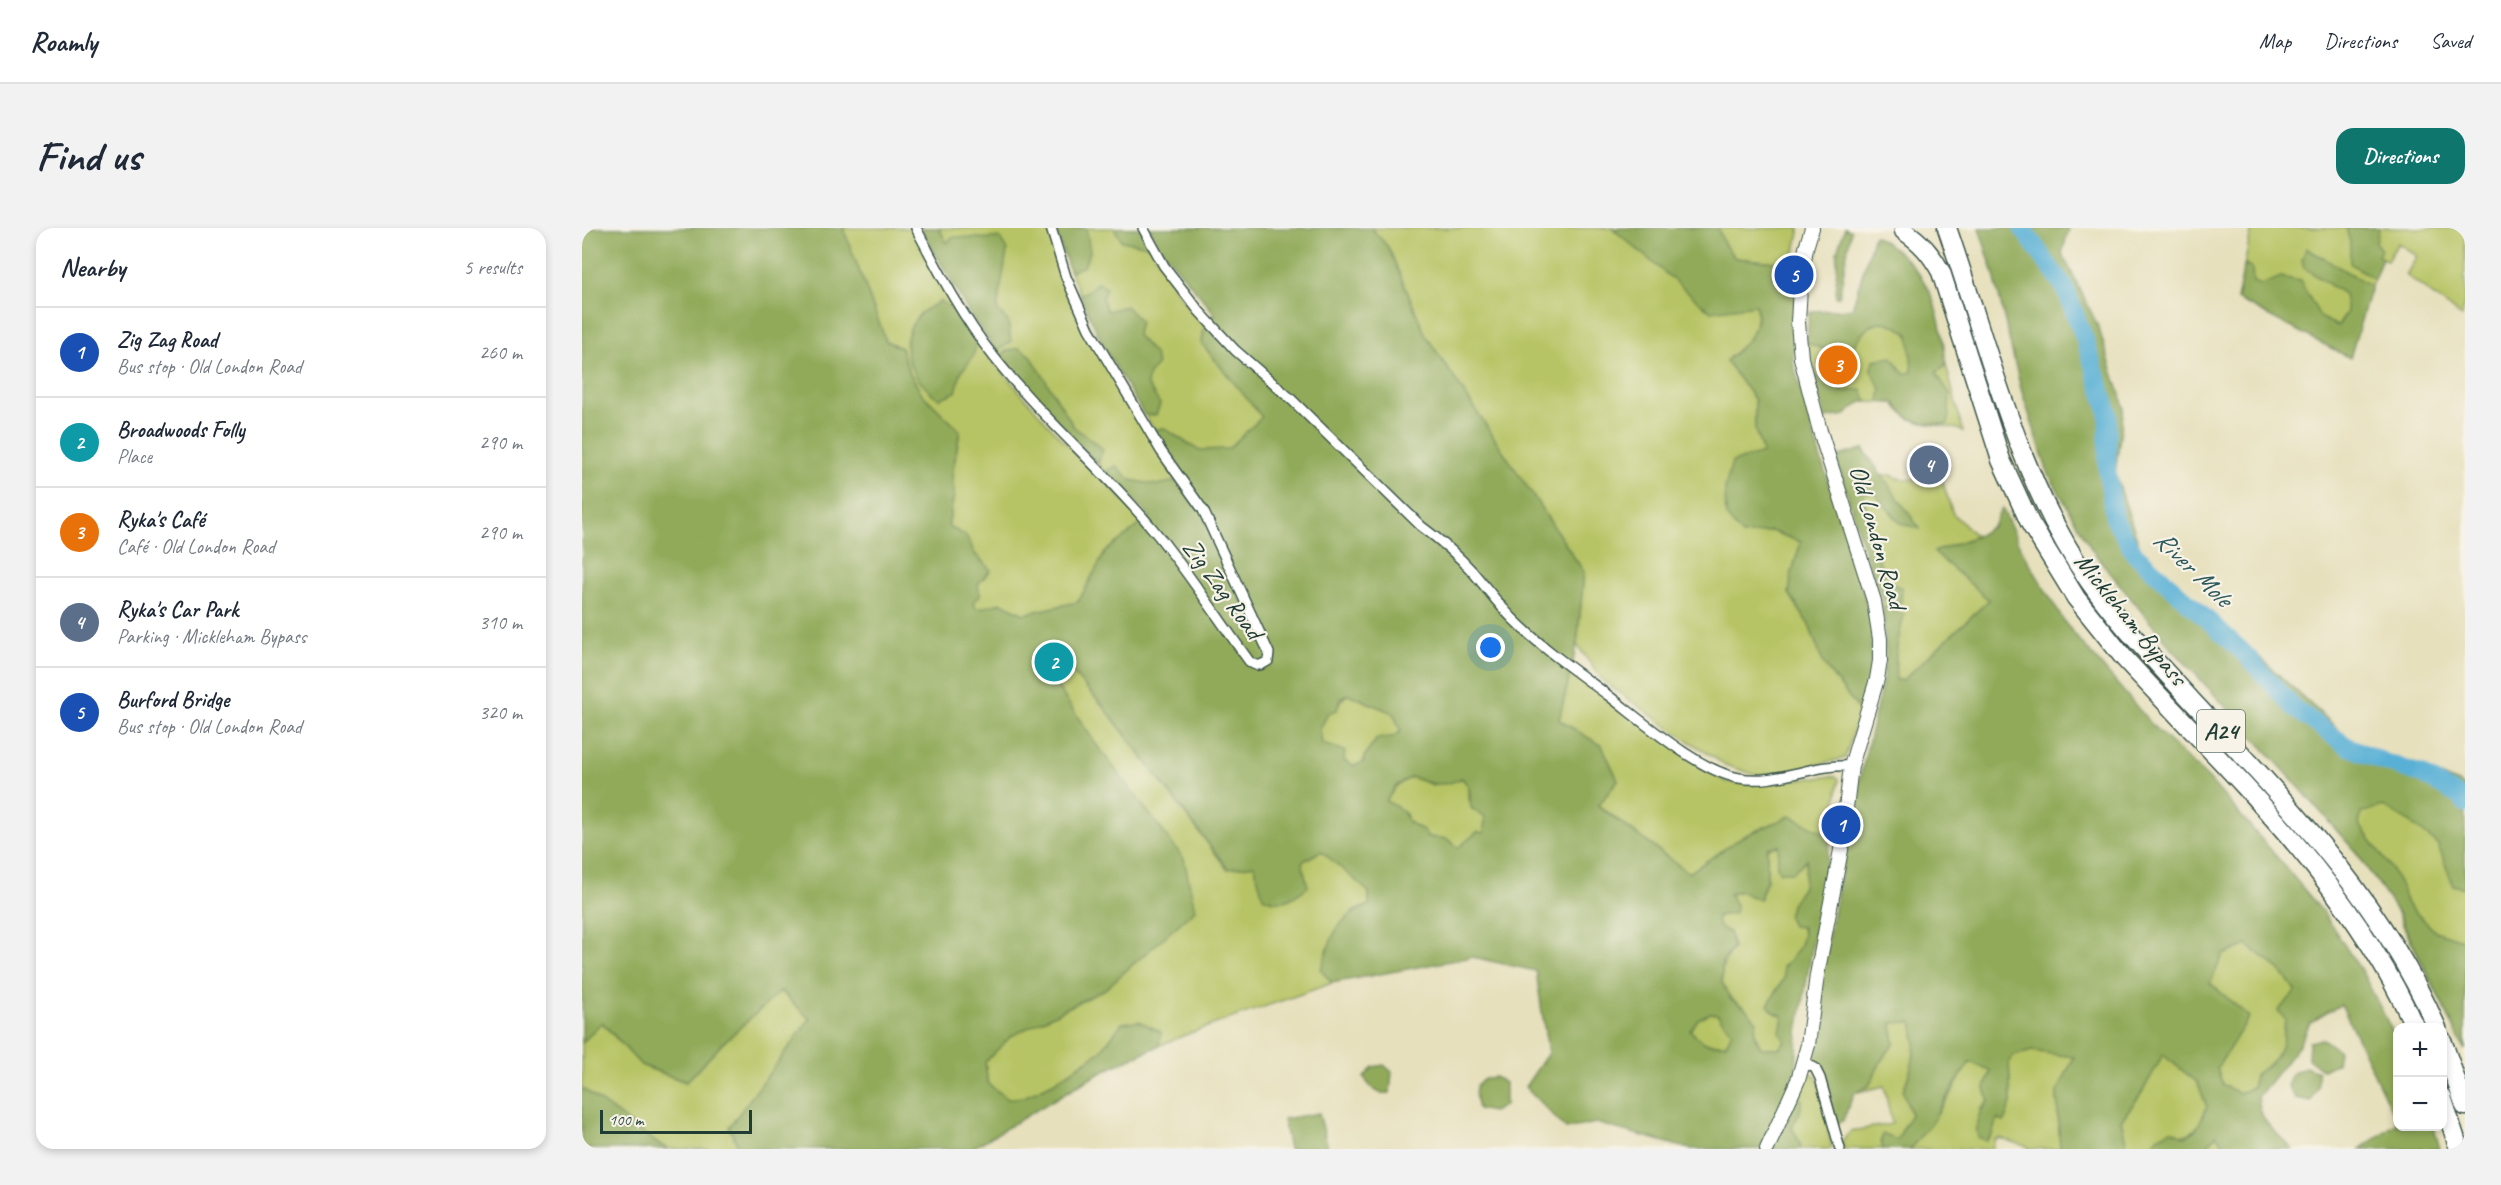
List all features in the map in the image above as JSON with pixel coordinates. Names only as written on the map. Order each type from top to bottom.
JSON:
[{"type":"highway","name":"Mickleham Bypass","points":[[1947,228],[2025,460],[2054,524],[2071,553],[2109,609],[2291,808],[2349,877],[2401,956],[2434,1023]]},
{"type":"highway","name":"Mickleham Bypass","points":[[1905,229],[1931,254],[1941,272],[2001,460],[2030,523],[2059,574],[2099,630],[2306,855],[2342,901],[2365,936],[2412,1023]]},
{"type":"highway","points":[[2447,1054],[2465,1106]]},
{"type":"highway","points":[[2447,1112],[2459,1149]]},
{"type":"main road","name":"Old London Road","points":[[1767,1149],[1798,1080],[1803,1062],[1841,850],[1851,766],[1877,679],[1880,639],[1874,601],[1818,424],[1801,358],[1798,322],[1800,287],[1806,248],[1812,228]]},
{"type":"street","name":"Zig Zag Road","points":[[916,228],[970,322],[995,358],[1060,432],[1101,472],[1153,530],[1249,661],[1262,666],[1268,662],[1269,653],[1203,510],[1182,485],[1089,329],[1066,277],[1052,228]]},
{"type":"street","points":[[1143,228],[1164,266],[1199,311],[1235,350],[1291,399],[1421,526],[1444,543],[1516,622],[1566,663],[1690,754],[1729,775],[1753,779],[1767,778],[1834,765],[1851,766]]},
{"type":"street","points":[[1803,1062],[1815,1068],[1820,1078],[1840,1149]]},
{"type":"green space","points":[[582,228],[843,228],[886,341],[901,348],[909,372],[922,394],[960,431],[952,475],[954,495],[948,526],[966,536],[975,554],[991,570],[978,584],[980,595],[973,603],[977,609],[1001,603],[1024,614],[1078,602],[1106,551],[1150,517],[1105,472],[1116,466],[1131,480],[1157,485],[1176,481],[1183,491],[1188,487],[1153,430],[1164,428],[1198,450],[1228,449],[1262,417],[1202,344],[1204,324],[1215,314],[1159,246],[1150,228],[1371,228],[1388,247],[1426,336],[1584,572],[1577,645],[1559,720],[1602,746],[1618,780],[1598,806],[1689,873],[1742,837],[1790,816],[1831,836],[1798,1032],[1796,1071],[1760,1149],[1690,1149],[1596,1123],[1566,1129],[1525,1087],[1548,1053],[1536,971],[1472,957],[1332,983],[1321,970],[1332,938],[1341,923],[1369,905],[1369,892],[1321,851],[1302,862],[1308,887],[1287,900],[1276,901],[1263,897],[1254,865],[1228,869],[1105,708],[1061,660],[1056,650],[1047,650],[1043,665],[1095,743],[1184,859],[1195,910],[1105,989],[1011,1036],[985,1062],[988,1084],[1008,1099],[1024,1097],[1053,1083],[1100,1052],[1122,1023],[1139,1021],[1161,1032],[1159,1046],[1100,1072],[971,1149],[736,1149],[738,1146],[729,1127],[810,1019],[781,991],[725,1041],[686,1082],[641,1065],[602,1022],[582,1043]],"holes":[[[1348,694],[1393,713],[1401,731],[1393,737],[1377,739],[1364,757],[1364,762],[1354,766],[1344,761],[1345,751],[1322,744],[1320,729],[1328,713],[1337,710],[1341,698]],[[1411,777],[1436,784],[1449,783],[1462,778],[1469,787],[1471,808],[1485,817],[1484,833],[1477,832],[1458,848],[1447,839],[1428,837],[1423,830],[1408,822],[1400,809],[1386,801],[1396,786]],[[1779,846],[1777,867],[1780,872],[1793,872],[1807,859],[1803,887],[1791,905],[1788,917],[1792,926],[1803,927],[1802,939],[1795,954],[1783,967],[1784,979],[1768,1005],[1773,1012],[1783,1016],[1780,1033],[1785,1041],[1779,1048],[1761,1048],[1754,1035],[1757,1021],[1744,1007],[1730,999],[1722,982],[1722,962],[1733,948],[1729,932],[1718,926],[1717,916],[1735,913],[1736,905],[1729,894],[1740,891],[1759,900],[1767,879],[1767,848]],[[1710,1013],[1717,1014],[1732,1032],[1726,1044],[1710,1044],[1699,1039],[1690,1030],[1698,1019]]]},
{"type":"green space","points":[[843,228],[912,228],[993,361],[1056,433],[1145,521],[1106,551],[1078,602],[1024,614],[1001,603],[977,610],[973,602],[978,584],[990,570],[975,554],[966,536],[948,526],[954,495],[952,475],[960,431],[922,394],[909,372],[901,348],[886,341]]},
{"type":"green space","points":[[921,228],[1048,228],[1061,276],[1183,492],[1151,517],[1090,457],[1031,394],[995,349],[965,305]]},
{"type":"green space","points":[[921,228],[939,228],[947,243],[952,237],[988,239],[1000,237],[1007,251],[997,310],[1008,321],[1011,342],[997,351],[971,316]]},
{"type":"green space","points":[[1055,228],[1139,228],[1185,303],[1204,324],[1202,344],[1263,417],[1188,486],[1105,349],[1070,272]]},
{"type":"green space","points":[[1055,228],[1086,228],[1090,252],[1084,266],[1070,272]]},
{"type":"green space","points":[[1114,228],[1139,228],[1149,246],[1122,241]]},
{"type":"green space","points":[[1371,228],[1612,228],[1652,261],[1756,305],[1756,323],[1750,337],[1726,361],[1755,400],[1755,430],[1763,453],[1742,535],[1771,531],[1801,542],[1792,572],[1789,593],[1809,625],[1824,665],[1860,711],[1845,758],[1785,772],[1756,775],[1725,765],[1603,681],[1577,645],[1584,572],[1426,336],[1388,247]]},
{"type":"green space","points":[[1612,228],[1718,228],[1724,244],[1735,258],[1797,264],[1793,363],[1822,463],[1855,560],[1872,625],[1870,676],[1860,711],[1824,665],[1809,625],[1789,593],[1792,572],[1801,542],[1771,531],[1742,535],[1726,516],[1725,488],[1732,462],[1763,453],[1755,430],[1755,400],[1726,361],[1754,331],[1756,305],[1710,311]]},
{"type":"green space","points":[[1718,228],[1800,228],[1794,256],[1797,264],[1735,258],[1724,244]]},
{"type":"green space","points":[[1845,228],[1851,231],[1839,297],[1836,297],[1837,252]]},
{"type":"green space","points":[[1979,228],[2069,228],[2062,253],[2098,326],[2124,407],[2115,473],[2140,548],[2352,742],[2465,787],[2465,888],[2453,885],[2438,845],[2411,823],[2383,806],[2361,813],[2359,824],[2391,868],[2407,904],[2435,931],[2465,941],[2465,1050],[2398,913],[2356,852],[2167,643],[2092,550],[2048,473],[2021,389],[1993,271]]},
{"type":"green space","points":[[2252,228],[2465,228],[2465,300],[2462,317],[2406,275],[2417,256],[2398,243],[2387,261],[2382,258],[2360,320],[2350,358],[2237,299]]},
{"type":"green space","points":[[2346,228],[2379,228],[2376,243],[2381,250],[2378,256],[2382,258],[2374,279],[2350,263],[2350,242]]},
{"type":"green space","points":[[1874,235],[1907,260],[1919,274],[1935,306],[1944,344],[1946,365],[1936,373],[1950,394],[1948,424],[1932,424],[1911,419],[1895,403],[1879,402],[1881,389],[1871,371],[1874,360],[1892,357],[1904,374],[1912,372],[1909,334],[1899,328],[1884,322],[1877,322],[1865,330],[1853,347],[1836,342],[1829,351],[1807,343],[1809,313],[1852,309]]},
{"type":"green space","points":[[2306,248],[2371,286],[2350,358],[2237,299],[2245,264],[2252,268],[2253,282],[2262,285],[2281,277],[2300,281],[2321,318],[2338,326],[2347,312],[2344,294],[2304,268],[2302,260]]},
{"type":"green space","points":[[1098,282],[1106,288],[1102,298],[1107,311],[1126,306],[1140,321],[1137,335],[1155,355],[1157,365],[1149,374],[1147,384],[1160,404],[1156,415],[1144,415],[1105,349],[1080,295]]},
{"type":"green space","points":[[941,301],[963,318],[978,339],[973,357],[961,372],[956,392],[939,399],[920,381],[908,359],[906,348],[912,324],[923,311]]},
{"type":"green space","points":[[1883,321],[1893,324],[1908,335],[1931,377],[1946,365],[1963,431],[1908,418],[1894,403],[1861,402],[1845,415],[1825,418],[1807,343],[1829,351],[1836,342]]},
{"type":"green space","points":[[1019,348],[1031,356],[1074,427],[1103,449],[1098,464],[1059,424],[1001,357],[1006,351]]},
{"type":"green space","points":[[1814,377],[1827,378],[1842,391],[1862,390],[1867,402],[1861,402],[1845,415],[1825,418]]},
{"type":"green space","points":[[1863,449],[1881,476],[1891,475],[1909,479],[1940,474],[1953,514],[1976,536],[1934,552],[1989,600],[1903,680],[1883,680],[1886,656],[1882,600],[1836,457]]},
{"type":"green space","points":[[1863,449],[1920,529],[1900,523],[1875,494],[1864,492],[1870,539],[1888,582],[1902,588],[1901,602],[1882,600],[1836,457]]},
{"type":"green space","points":[[2002,508],[2022,551],[2065,623],[2154,727],[2208,778],[2322,911],[2362,972],[2393,1032],[2393,1114],[2341,1004],[2310,1023],[2297,1048],[2258,1097],[2265,1121],[2292,1149],[2229,1149],[2216,1135],[2205,1149],[2149,1149],[2159,1136],[2171,1130],[2185,1137],[2196,1130],[2207,1107],[2198,1083],[2163,1055],[2141,1094],[2121,1120],[2126,1142],[2122,1149],[2060,1149],[2057,1093],[2074,1057],[2032,1051],[2013,1056],[2009,1062],[2011,1103],[2004,1122],[1997,1119],[1992,1134],[1986,1141],[1978,1137],[1977,1122],[1982,1109],[1989,1101],[1985,1088],[1991,1071],[1970,1062],[1934,1120],[1910,1149],[1883,1149],[1881,1140],[1883,1134],[1897,1140],[1911,1114],[1903,1091],[1914,1057],[1915,1040],[1912,1022],[1892,1023],[1894,1044],[1882,1059],[1869,1086],[1854,1093],[1843,1121],[1835,1124],[1821,1070],[1810,1057],[1824,960],[1858,787],[1883,680],[1886,656],[1883,607],[1892,607],[1904,615],[1898,640],[1896,663],[1896,680],[1903,680],[1989,600],[1934,552],[1977,536],[1993,526]],"holes":[[[2247,945],[2279,969],[2296,991],[2278,1011],[2285,1019],[2279,1052],[2270,1064],[2254,1075],[2253,1087],[2240,1093],[2223,1086],[2217,1068],[2249,1017],[2210,983],[2223,955]]]},
{"type":"green space","points":[[1047,650],[1056,650],[1061,660],[1105,708],[1227,869],[1302,862],[1322,850],[1369,892],[1369,905],[1352,912],[1321,969],[1332,983],[1161,1045],[1128,1059],[1065,1094],[1053,1083],[1024,1097],[1008,1099],[988,1084],[985,1062],[1011,1036],[1105,989],[1095,743],[1042,665]]},
{"type":"green space","points":[[1571,670],[1701,768],[1727,782],[1745,784],[1835,776],[1839,779],[1831,836],[1790,816],[1742,837],[1689,873],[1598,805],[1618,780],[1602,746],[1559,720]]},
{"type":"green space","points":[[1348,694],[1393,713],[1401,731],[1393,737],[1377,739],[1364,757],[1364,762],[1354,766],[1344,761],[1340,749],[1322,744],[1320,729],[1328,713]]},
{"type":"green space","points":[[1411,777],[1432,785],[1462,778],[1469,787],[1469,800],[1485,817],[1484,833],[1477,833],[1459,848],[1447,839],[1428,837],[1423,830],[1408,822],[1406,814],[1386,801],[1396,786]]},
{"type":"green space","points":[[2371,784],[2465,831],[2465,1050],[2390,899],[2356,852],[2328,821]]},
{"type":"green space","points":[[1779,846],[1777,866],[1793,872],[1807,859],[1803,887],[1791,905],[1800,923],[1803,937],[1798,951],[1784,967],[1784,979],[1775,992],[1773,1012],[1783,1016],[1780,1033],[1785,1041],[1779,1048],[1761,1048],[1744,1007],[1735,1001],[1724,988],[1723,965],[1733,948],[1729,932],[1718,926],[1717,916],[1735,913],[1736,905],[1729,895],[1740,891],[1760,899],[1767,879],[1767,848]]},
{"type":"green space","points":[[2247,945],[2279,969],[2296,991],[2285,1019],[2282,1048],[2269,1066],[2254,1075],[2253,1087],[2240,1093],[2223,1086],[2217,1068],[2248,1017],[2210,983],[2223,955]]},
{"type":"green space","points":[[780,991],[810,1019],[729,1127],[738,1146],[736,1149],[669,1149],[658,1144],[582,1088],[582,1043],[601,1022],[641,1065],[686,1082],[725,1041]]},
{"type":"green space","points":[[1710,1013],[1717,1014],[1733,1032],[1726,1044],[1706,1043],[1690,1030],[1698,1019]]},
{"type":"green space","points":[[1912,1021],[1915,1039],[1914,1057],[1903,1091],[1911,1114],[1897,1140],[1881,1140],[1883,1149],[1844,1149],[1841,1142],[1851,1131],[1892,1124],[1884,1086],[1854,1093],[1869,1086],[1882,1059],[1894,1044],[1892,1023]]},
{"type":"green space","points":[[2323,1039],[2339,1051],[2337,1063],[2323,1070],[2308,1059],[2309,1042]]},
{"type":"green space","points":[[2032,1051],[2074,1057],[2057,1093],[2060,1149],[2029,1149],[2029,1147],[1999,1138],[1995,1139],[1992,1149],[1910,1149],[1950,1095],[1970,1062],[1991,1071],[1985,1088],[1989,1101],[1980,1110],[1992,1134],[1997,1119],[2004,1121],[2011,1103],[2009,1062],[2012,1056]]},
{"type":"green space","points":[[2163,1054],[2198,1083],[2207,1107],[2203,1117],[2190,1133],[2178,1136],[2159,1136],[2149,1149],[2122,1149],[2126,1142],[2121,1120],[2141,1094]]},
{"type":"green space","points":[[1384,1065],[1392,1072],[1390,1093],[1374,1090],[1364,1077],[1373,1067]]},
{"type":"green space","points":[[2305,1067],[2318,1072],[2318,1087],[2311,1101],[2295,1098],[2288,1085],[2291,1074]]},
{"type":"green space","points":[[1807,1071],[1816,1076],[1820,1087],[1832,1149],[1801,1149],[1792,1127],[1800,1111],[1802,1100],[1799,1099]]},
{"type":"green space","points":[[1495,1077],[1505,1083],[1505,1105],[1493,1112],[1478,1109],[1475,1096],[1476,1087],[1482,1080]]},
{"type":"green space","points":[[582,1088],[658,1144],[669,1149],[582,1149]]},
{"type":"green space","points":[[1795,1097],[1802,1100],[1800,1112],[1792,1127],[1801,1149],[1770,1149]]},
{"type":"green space","points":[[1319,1113],[1328,1148],[1289,1149],[1283,1119]]},
{"type":"green space","points":[[2393,1126],[2393,1131],[2435,1131],[2440,1149],[2360,1149]]},
{"type":"green space","points":[[2216,1134],[2229,1149],[2205,1149]]},
{"type":"waterway","name":"River Mole","points":[[2022,228],[2065,288],[2085,340],[2108,411],[2107,468],[2114,518],[2135,554],[2243,652],[2295,709],[2347,746],[2384,762],[2421,774],[2460,797],[2465,804]]},
{"type":"place","name":"Burford Bridge","points":[[1794,275]]},
{"type":"place","name":"Ryka's Café","points":[[1838,365]]},
{"type":"place","name":"Ryka's Car Park","points":[[1929,465]]},
{"type":"place","name":"Broadwoods Folly","points":[[1054,662]]},
{"type":"place","name":"Zig Zag Road","points":[[1841,825]]}]
